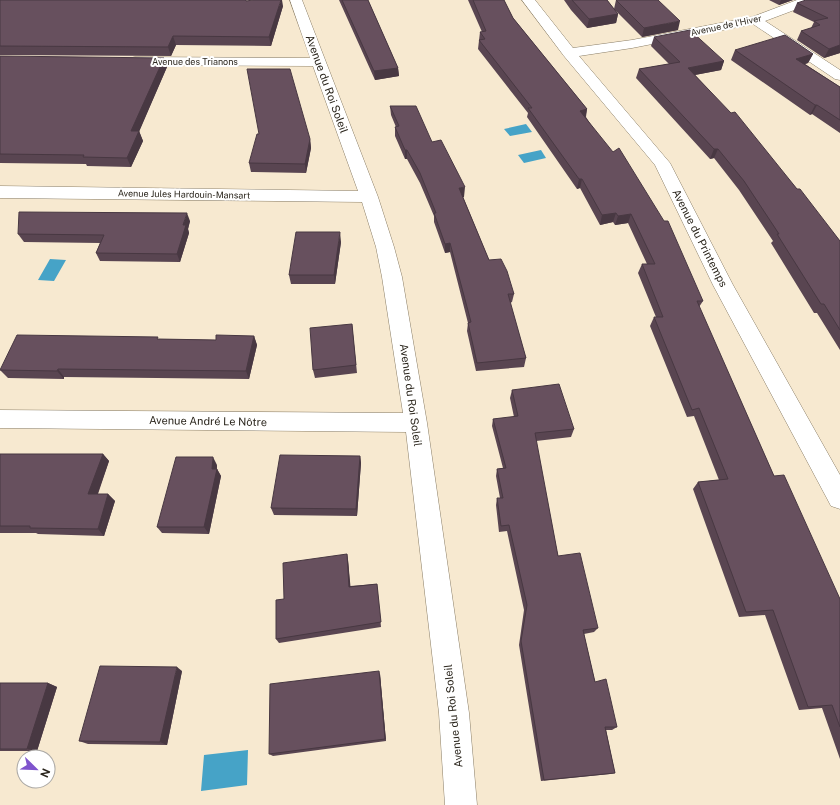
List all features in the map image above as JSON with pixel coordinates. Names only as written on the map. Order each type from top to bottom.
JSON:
[{"type":"street","name":"Avenue du Roi Soleil","points":[[296,0],[369,198],[385,247],[392,277],[416,423],[454,714],[461,805]]},
{"type":"street","name":"Avenue du Printemps","points":[[528,0],[569,53],[662,163],[723,286],[840,498]]},
{"type":"street","name":"Avenue de l'Hiver","points":[[569,53],[632,44],[755,20],[809,0]]},
{"type":"street","points":[[755,20],[840,76]]},
{"type":"street","name":"Avenue des Trianons","points":[[118,60],[319,62]]},
{"type":"street","name":"Avenue Jules Hardouin-Mansart","points":[[0,192],[369,198]]},
{"type":"street","name":"Avenue André Le Nôtre","points":[[0,419],[416,423]]},
{"type":"water","points":[[526,124],[532,132],[510,136],[504,129]]},
{"type":"water","points":[[541,150],[546,158],[524,163],[518,155]]},
{"type":"water","points":[[50,259],[66,260],[54,281],[38,280]]},
{"type":"water","points":[[248,750],[247,785],[201,791],[204,755]]},
{"type":"building","points":[[0,0],[281,0],[269,37],[173,36],[168,47],[0,46]]},
{"type":"building","points":[[342,0],[368,0],[398,68],[374,71]]},
{"type":"building","points":[[473,0],[504,0],[513,18],[587,109],[580,111],[613,152],[619,148],[664,221],[668,221],[703,301],[697,301],[774,476],[784,475],[840,599],[840,727],[832,705],[808,707],[773,610],[746,612],[698,482],[728,479],[699,408],[692,410],[654,317],[663,317],[642,264],[655,264],[631,214],[618,216],[616,213],[602,215],[582,179],[579,179],[528,108],[532,108],[479,40],[485,39],[480,32],[486,31]]},
{"type":"building","points":[[572,0],[607,0],[618,14],[589,19]]},
{"type":"building","points":[[616,0],[658,0],[680,21],[644,28]]},
{"type":"building","points":[[806,0],[840,0],[840,45],[829,49],[801,31],[820,25],[814,21],[828,18],[797,3]]},
{"type":"building","points":[[690,30],[724,61],[688,68],[731,113],[735,112],[797,189],[800,189],[840,241],[840,330],[824,304],[821,304],[777,234],[779,234],[744,181],[718,149],[714,149],[639,69],[680,62],[654,37]]},
{"type":"building","points":[[785,35],[813,54],[796,59],[840,87],[840,120],[815,105],[735,50]]},
{"type":"building","points":[[0,56],[164,58],[131,131],[139,131],[127,158],[83,157],[84,155],[0,154]]},
{"type":"building","points":[[247,69],[290,69],[310,139],[305,164],[249,163],[257,134],[259,134]]},
{"type":"building","points":[[390,106],[416,106],[432,142],[441,140],[465,187],[459,188],[489,260],[501,259],[507,271],[514,294],[508,294],[526,358],[477,363],[468,323],[471,322],[450,243],[445,244],[434,213],[436,213],[420,173],[407,150],[405,150],[395,127],[399,126]]},
{"type":"building","points":[[19,212],[187,213],[183,225],[186,225],[177,254],[96,253],[104,235],[18,234]]},
{"type":"building","points":[[296,232],[340,232],[334,275],[289,275]]},
{"type":"building","points":[[352,324],[356,365],[313,370],[310,328]]},
{"type":"building","points":[[17,335],[158,337],[157,339],[216,340],[216,335],[254,336],[246,371],[58,369],[57,371],[0,370]]},
{"type":"building","points":[[559,384],[574,429],[535,433],[558,556],[580,553],[598,628],[583,630],[595,682],[606,679],[617,727],[605,727],[615,773],[544,780],[521,641],[527,605],[509,525],[501,526],[497,498],[503,498],[497,469],[506,468],[493,419],[518,416],[512,390]]},
{"type":"building","points":[[0,454],[103,454],[88,494],[108,494],[98,529],[0,526]]},
{"type":"building","points":[[280,455],[360,456],[356,509],[271,508]]},
{"type":"building","points":[[176,457],[213,457],[212,469],[217,469],[204,527],[157,527]]},
{"type":"building","points":[[347,554],[349,587],[377,584],[381,622],[276,639],[276,600],[284,599],[283,563]]},
{"type":"building","points":[[100,666],[177,667],[160,742],[79,741]]},
{"type":"building","points":[[379,671],[385,739],[269,754],[270,684]]},
{"type":"building","points":[[0,683],[48,683],[27,749],[0,749]]}]
